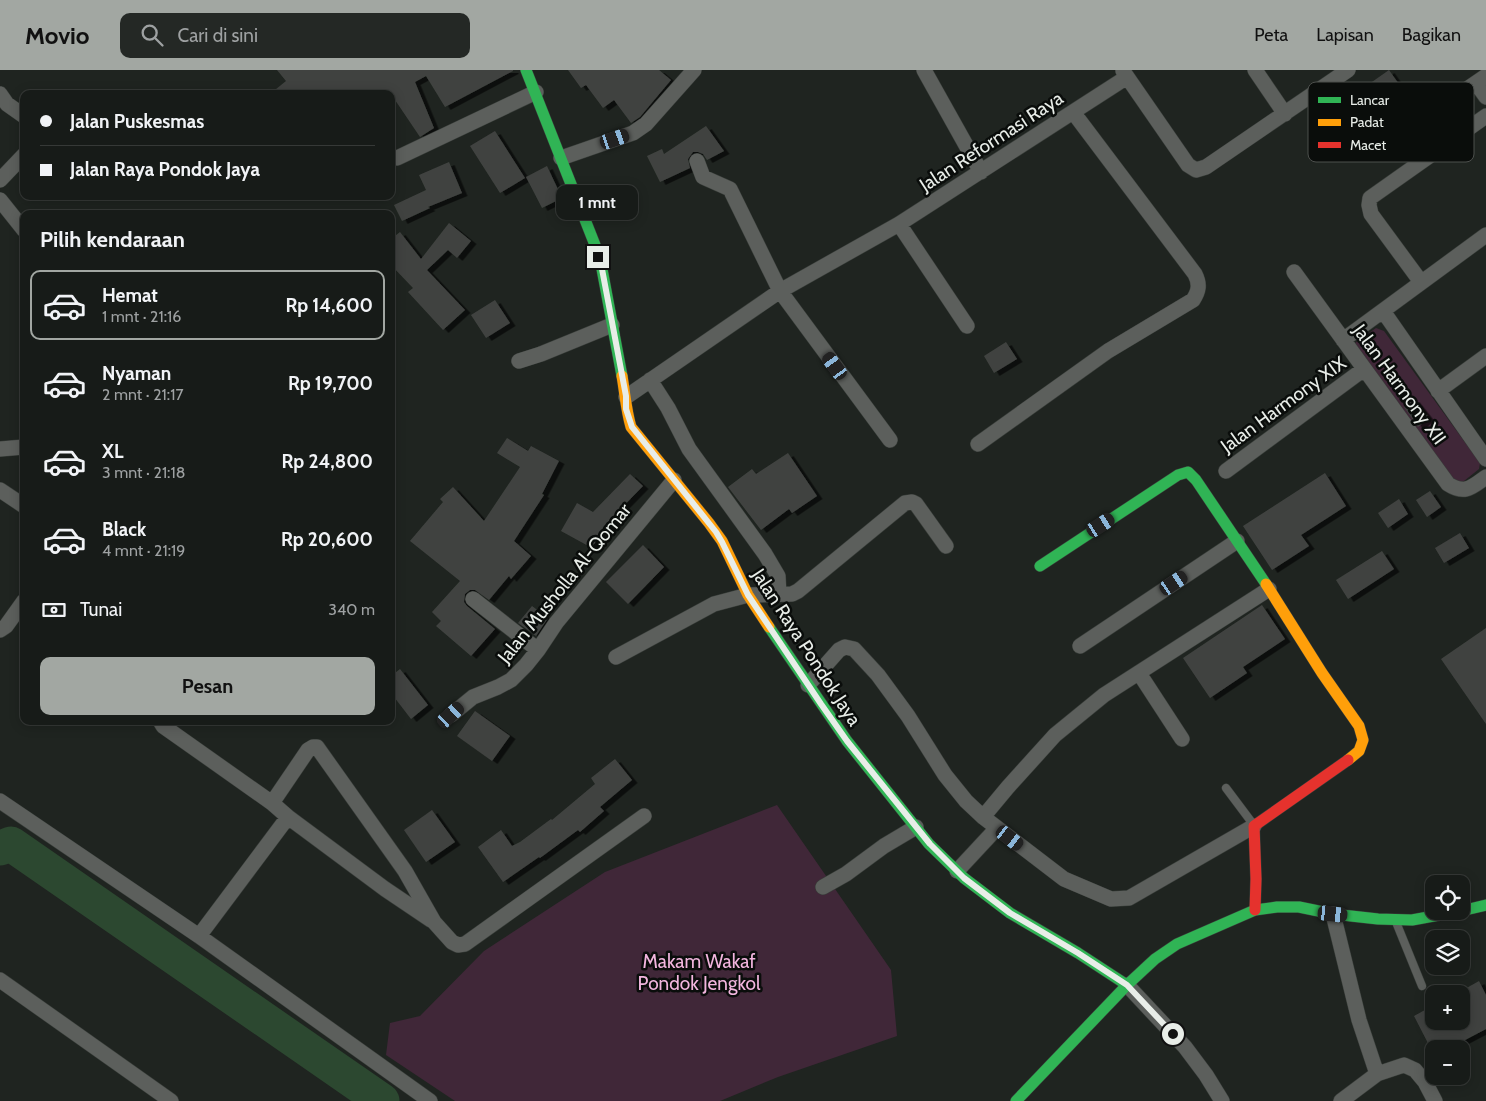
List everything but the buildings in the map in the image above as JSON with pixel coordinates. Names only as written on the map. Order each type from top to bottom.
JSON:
[{"type":"main road","name":"Jalan Raya Pondok Jaya","points":[[526,70],[595,244],[602,269],[632,427],[709,523],[722,542],[748,595],[847,741],[930,844],[957,871],[1010,913],[1078,953],[1127,985]]},
{"type":"main road","points":[[1040,566],[1178,475],[1188,472],[1196,480],[1269,589],[1322,674],[1359,726],[1363,740],[1359,751],[1254,826],[1255,910]]},
{"type":"main road","points":[[1470,909],[1486,905]]},
{"type":"main road","points":[[1016,1101],[1127,985],[1155,959],[1177,944],[1255,910],[1277,907],[1299,907],[1333,914],[1395,920],[1425,918]]},
{"type":"street","points":[[561,158],[633,133],[653,118],[694,70]]},
{"type":"street","points":[[924,70],[981,172]]},
{"type":"street","points":[[1255,70],[1285,114]]},
{"type":"street","name":"Jalan Reformasi Raya","points":[[1331,82],[1348,70]]},
{"type":"street","name":"Jalan Reformasi Raya","points":[[626,403],[650,380],[780,291],[898,224],[981,172],[1121,80],[1125,74],[1188,165],[1196,170],[1206,167],[1308,98]]},
{"type":"street","points":[[1481,79],[1486,97]]},
{"type":"street","points":[[397,158],[536,92]]},
{"type":"street","points":[[0,94],[7,104],[20,113]]},
{"type":"street","points":[[978,444],[1108,351],[1193,300],[1198,292],[1198,280],[1195,274],[1073,112]]},
{"type":"street","points":[[1474,125],[1486,116]]},
{"type":"street","points":[[0,180],[20,159]]},
{"type":"street","points":[[697,161],[703,177],[730,190],[780,291],[890,440]]},
{"type":"street","points":[[1421,282],[1371,214],[1368,206],[1370,198],[1422,162]]},
{"type":"street","points":[[0,200],[20,225]]},
{"type":"street","points":[[898,224],[967,326]]},
{"type":"street","points":[[1343,340],[1486,235]]},
{"type":"street","name":"Jalan Harmony XII","points":[[1294,272],[1448,484],[1456,489],[1467,490],[1486,477]]},
{"type":"street","name":"Jalan Harmony XII","points":[[1382,311],[1486,459]]},
{"type":"street","points":[[519,361],[612,325]]},
{"type":"street","points":[[1438,391],[1486,356]]},
{"type":"street","name":"Jalan Harmony XIX","points":[[1226,471],[1364,369]]},
{"type":"street","points":[[650,380],[668,408],[689,449],[765,554],[778,576],[779,594]]},
{"type":"street","points":[[0,449],[20,447]]},
{"type":"street","name":"Jalan Musholla Al-Qomar","points":[[451,715],[473,697],[510,680],[526,665],[556,623],[674,480]]},
{"type":"street","points":[[0,490],[20,503]]},
{"type":"street","points":[[616,657],[714,604],[748,595],[792,594],[798,591],[905,503],[912,502],[916,504],[946,546]]},
{"type":"street","points":[[1080,646],[1237,541]]},
{"type":"street","points":[[983,817],[1055,735],[1104,695],[1269,589]]},
{"type":"street","points":[[473,599],[538,650]]},
{"type":"street","points":[[0,630],[6,626],[20,607]]},
{"type":"street","points":[[808,685],[839,650],[845,647],[854,649],[878,675],[908,716],[945,775],[966,801],[983,817],[1064,879],[1111,899],[1129,898],[1254,826]]},
{"type":"street","points":[[1139,673],[1182,739]]},
{"type":"street","points":[[162,725],[385,889],[434,922]]},
{"type":"street","points":[[272,804],[308,750],[313,747],[317,748],[404,871],[434,922],[458,946],[465,944],[644,816]]},
{"type":"street","points":[[0,801],[199,936],[430,1101]]},
{"type":"street","points":[[199,936],[288,817]]},
{"type":"street","points":[[823,887],[846,874],[884,846],[916,827]]},
{"type":"street","points":[[957,871],[997,828]]},
{"type":"street","points":[[1333,914],[1359,1020],[1377,1074]]},
{"type":"street","points":[[0,980],[172,1101]]},
{"type":"street","points":[[1127,985],[1185,1047],[1222,1101]]},
{"type":"street","points":[[1341,1101],[1377,1074],[1404,1065],[1415,1070],[1425,1082],[1434,1101]]},
{"type":"lane","points":[[1226,788],[1254,826]]},
{"type":"lane","points":[[1395,920],[1422,986]]},
{"type":"green space","points":[[1376,328],[1384,331],[1480,463],[1479,469],[1459,485],[1450,480],[1356,352],[1355,343]]},
{"type":"green space","name":"Makam Wakaf Pondok Jengkol","points":[[777,805],[891,970],[897,1036],[778,1077],[720,1101],[455,1101],[386,1055],[390,1023],[420,1016],[484,951],[605,872]]},
{"type":"waterway","points":[[0,848],[11,844],[382,1101]]},
{"type":"traffic: fast","points":[[526,70],[595,245],[602,269],[622,376]]},
{"type":"traffic: fast","points":[[1040,566],[1178,475],[1188,472],[1196,480],[1266,584]]},
{"type":"traffic: fast","points":[[769,627],[847,741],[929,844],[964,878],[1010,913],[1078,953],[1127,985]]},
{"type":"traffic: fast","points":[[1470,909],[1486,905]]},
{"type":"traffic: fast","points":[[1016,1101],[1127,985],[1155,959],[1177,944],[1255,910],[1277,907],[1299,907],[1333,914],[1378,919],[1412,920],[1425,918]]},
{"type":"traffic: slow","points":[[622,376],[631,427],[722,541],[748,595],[769,627]]},
{"type":"traffic: slow","points":[[1266,584],[1322,673],[1359,726],[1363,740],[1359,751],[1348,760]]},
{"type":"traffic: jam","points":[[1255,910],[1254,826],[1348,760]]},
{"type":"route","points":[[598,257],[602,269],[626,396],[626,409],[632,427],[709,523],[722,542],[758,611],[847,741],[930,844],[964,878],[1010,913],[1078,953],[1127,985],[1173,1034]]}]
